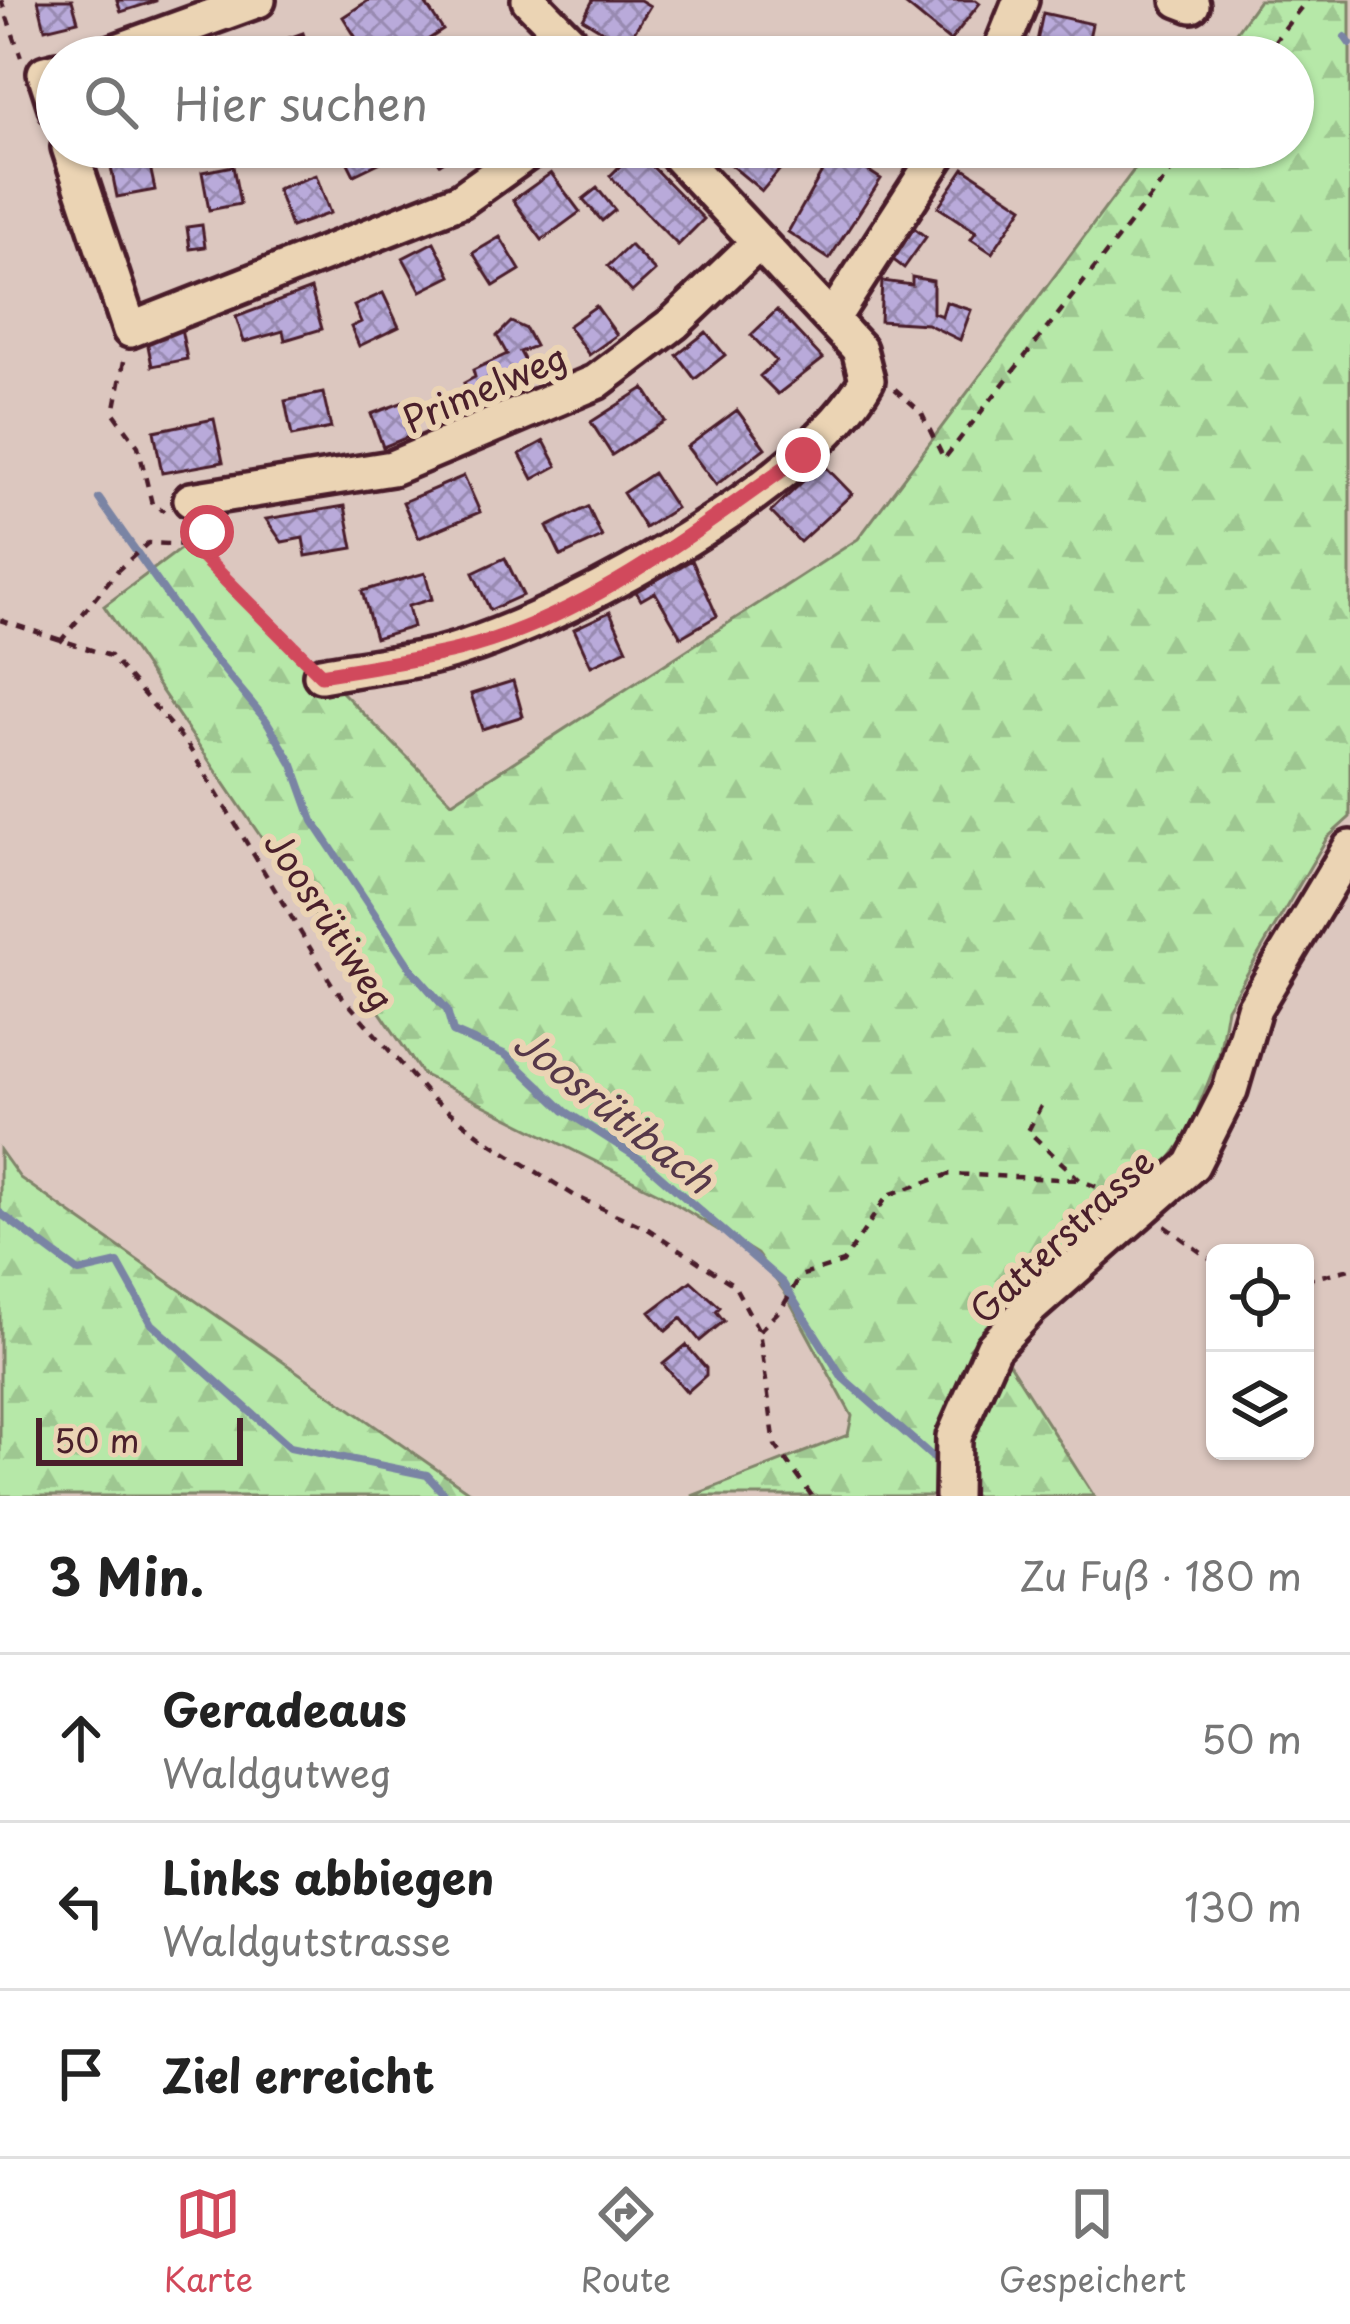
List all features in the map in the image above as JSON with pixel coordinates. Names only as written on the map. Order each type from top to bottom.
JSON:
[{"type":"street","points":[[159,36],[258,0]]},
{"type":"street","points":[[529,0],[564,36]]},
{"type":"street","points":[[1007,36],[1022,0]]},
{"type":"street","points":[[76,168],[130,330],[358,245],[461,200],[506,168]]},
{"type":"street","points":[[321,675],[461,649],[628,577],[803,455],[846,415],[867,380],[860,350],[689,168]]},
{"type":"street","points":[[832,319],[929,168]]},
{"type":"street","name":"Primelweg","points":[[183,512],[392,468],[596,382],[718,285],[758,243]]},
{"type":"street","name":"Gatterstrasse","points":[[952,1481],[954,1437],[993,1348],[1030,1308],[1192,1165],[1230,1090],[1254,1009],[1350,848]]},
{"type":"path","points":[[1,0],[26,69],[36,70]]},
{"type":"path","points":[[1278,36],[1306,0]]},
{"type":"path","points":[[867,380],[903,391],[921,412],[944,459],[1173,168]]},
{"type":"path","points":[[130,330],[114,412],[138,446],[152,504],[183,512],[207,532]]},
{"type":"path","points":[[183,512],[207,532]]},
{"type":"path","points":[[60,642],[118,570],[148,543],[191,545],[207,532]]},
{"type":"path","points":[[191,545],[321,675]]},
{"type":"path","name":"Joosrütiweg","points":[[0,620],[110,656],[188,744],[333,986],[430,1096],[486,1140],[575,1196],[648,1229],[734,1286],[759,1330]]},
{"type":"path","points":[[1041,1106],[1028,1131],[1080,1180]]},
{"type":"path","points":[[812,1496],[775,1445],[759,1330],[782,1308],[800,1276],[843,1262],[888,1195],[950,1174],[1080,1180],[1148,1208],[1206,1256]]},
{"type":"path","points":[[1314,1278],[1350,1270]]},
{"type":"green space","points":[[1259,0],[1350,0],[1350,817],[1327,838],[1227,1008],[1219,1055],[1187,1136],[1134,1207],[1004,1311],[970,1348],[1006,1359],[1094,1496],[692,1496],[848,1435],[852,1416],[784,1291],[757,1254],[658,1193],[422,1074],[104,606],[191,541],[452,802],[858,539],[1135,168],[1314,168],[1314,36],[1233,36]]},
{"type":"green space","points":[[0,1150],[20,1178],[475,1496],[0,1496]]},
{"type":"building","points":[[38,0],[72,0],[78,21],[45,29]]},
{"type":"building","points":[[117,0],[156,0],[156,1],[121,12]]},
{"type":"building","points":[[369,0],[423,0],[443,30],[434,36],[355,36],[343,17]]},
{"type":"building","points":[[593,0],[640,0],[650,6],[632,36],[611,36],[583,19]]},
{"type":"building","points":[[910,0],[980,3],[954,36],[944,36],[906,5]]},
{"type":"building","points":[[1043,13],[1092,24],[1089,36],[1038,36]]},
{"type":"building","points":[[111,168],[150,168],[155,190],[117,197]]},
{"type":"building","points":[[233,168],[240,204],[209,210],[202,172]]},
{"type":"building","points":[[618,168],[654,168],[704,219],[678,245],[610,176]]},
{"type":"building","points":[[734,168],[781,168],[762,191]]},
{"type":"building","points":[[824,168],[864,168],[881,179],[829,259],[788,232]]},
{"type":"building","points":[[964,168],[1023,207],[992,253],[971,239],[976,232],[938,207]]},
{"type":"building","points":[[551,173],[580,212],[542,240],[513,200]]},
{"type":"building","points":[[316,175],[330,213],[291,227],[277,189]]},
{"type":"building","points":[[597,188],[615,210],[602,221],[583,199]]},
{"type":"building","points":[[202,225],[205,247],[190,249],[187,227]]},
{"type":"building","points":[[914,228],[926,237],[904,268],[892,259]]},
{"type":"building","points":[[500,237],[520,270],[494,286],[473,253]]},
{"type":"building","points":[[434,242],[451,276],[421,291],[403,258]]},
{"type":"building","points":[[630,245],[655,271],[632,292],[608,266]]},
{"type":"building","points":[[912,277],[933,281],[933,313],[942,316],[946,302],[971,310],[960,340],[927,324],[880,321],[882,281],[912,285]]},
{"type":"building","points":[[311,289],[322,329],[285,340],[283,331],[244,342],[236,317]]},
{"type":"building","points":[[383,293],[399,327],[359,346],[351,327],[361,322],[354,306]]},
{"type":"building","points":[[596,306],[617,335],[589,355],[568,326]]},
{"type":"building","points":[[777,310],[823,359],[778,394],[760,376],[776,361],[751,335]]},
{"type":"building","points":[[511,322],[526,329],[535,346],[520,352],[534,378],[478,410],[464,383],[475,377],[473,370],[507,354],[497,336]]},
{"type":"building","points":[[180,323],[187,359],[152,366],[145,330]]},
{"type":"building","points":[[706,332],[725,355],[695,379],[677,355]]},
{"type":"building","points":[[644,388],[665,421],[612,455],[591,422]]},
{"type":"building","points":[[323,393],[331,428],[292,436],[285,401]]},
{"type":"building","points":[[404,402],[416,434],[383,447],[371,414]]},
{"type":"building","points":[[737,410],[765,448],[716,485],[687,447]]},
{"type":"building","points":[[214,419],[223,462],[162,473],[154,431]]},
{"type":"building","points":[[544,441],[557,466],[533,479],[520,454]]},
{"type":"building","points":[[822,463],[852,494],[800,542],[771,512]]},
{"type":"building","points":[[653,473],[676,508],[645,528],[623,493]]},
{"type":"building","points":[[464,476],[480,512],[419,538],[403,502]]},
{"type":"building","points":[[345,506],[353,548],[306,556],[303,538],[282,542],[266,519]]},
{"type":"building","points":[[588,507],[602,537],[561,556],[547,527]]},
{"type":"building","points":[[505,558],[523,595],[490,610],[473,573]]},
{"type":"building","points":[[692,560],[717,616],[681,637],[655,592],[641,600],[629,580],[647,571],[653,582]]},
{"type":"building","points":[[425,573],[432,599],[408,606],[413,627],[375,638],[362,591]]},
{"type":"building","points":[[610,612],[627,649],[591,666],[574,629]]},
{"type":"building","points":[[513,681],[523,716],[482,729],[471,694]]},
{"type":"building","points":[[691,1281],[720,1307],[716,1311],[724,1321],[700,1341],[681,1318],[666,1331],[650,1312]]},
{"type":"building","points":[[686,1345],[706,1368],[706,1375],[687,1392],[663,1364]]},
{"type":"waterway","points":[[1345,37],[1350,44]]},
{"type":"waterway","name":"Joosrütibach","points":[[99,499],[198,639],[266,720],[293,765],[313,821],[411,969],[447,1010],[453,1032],[506,1055],[565,1111],[643,1161],[782,1282],[843,1378],[944,1467]]},
{"type":"waterway","points":[[0,1213],[79,1272],[118,1263],[152,1324],[290,1447],[427,1475],[446,1496]]},
{"type":"route","points":[[207,532],[191,545],[321,675],[461,649],[520,627],[628,577],[803,455]]}]
